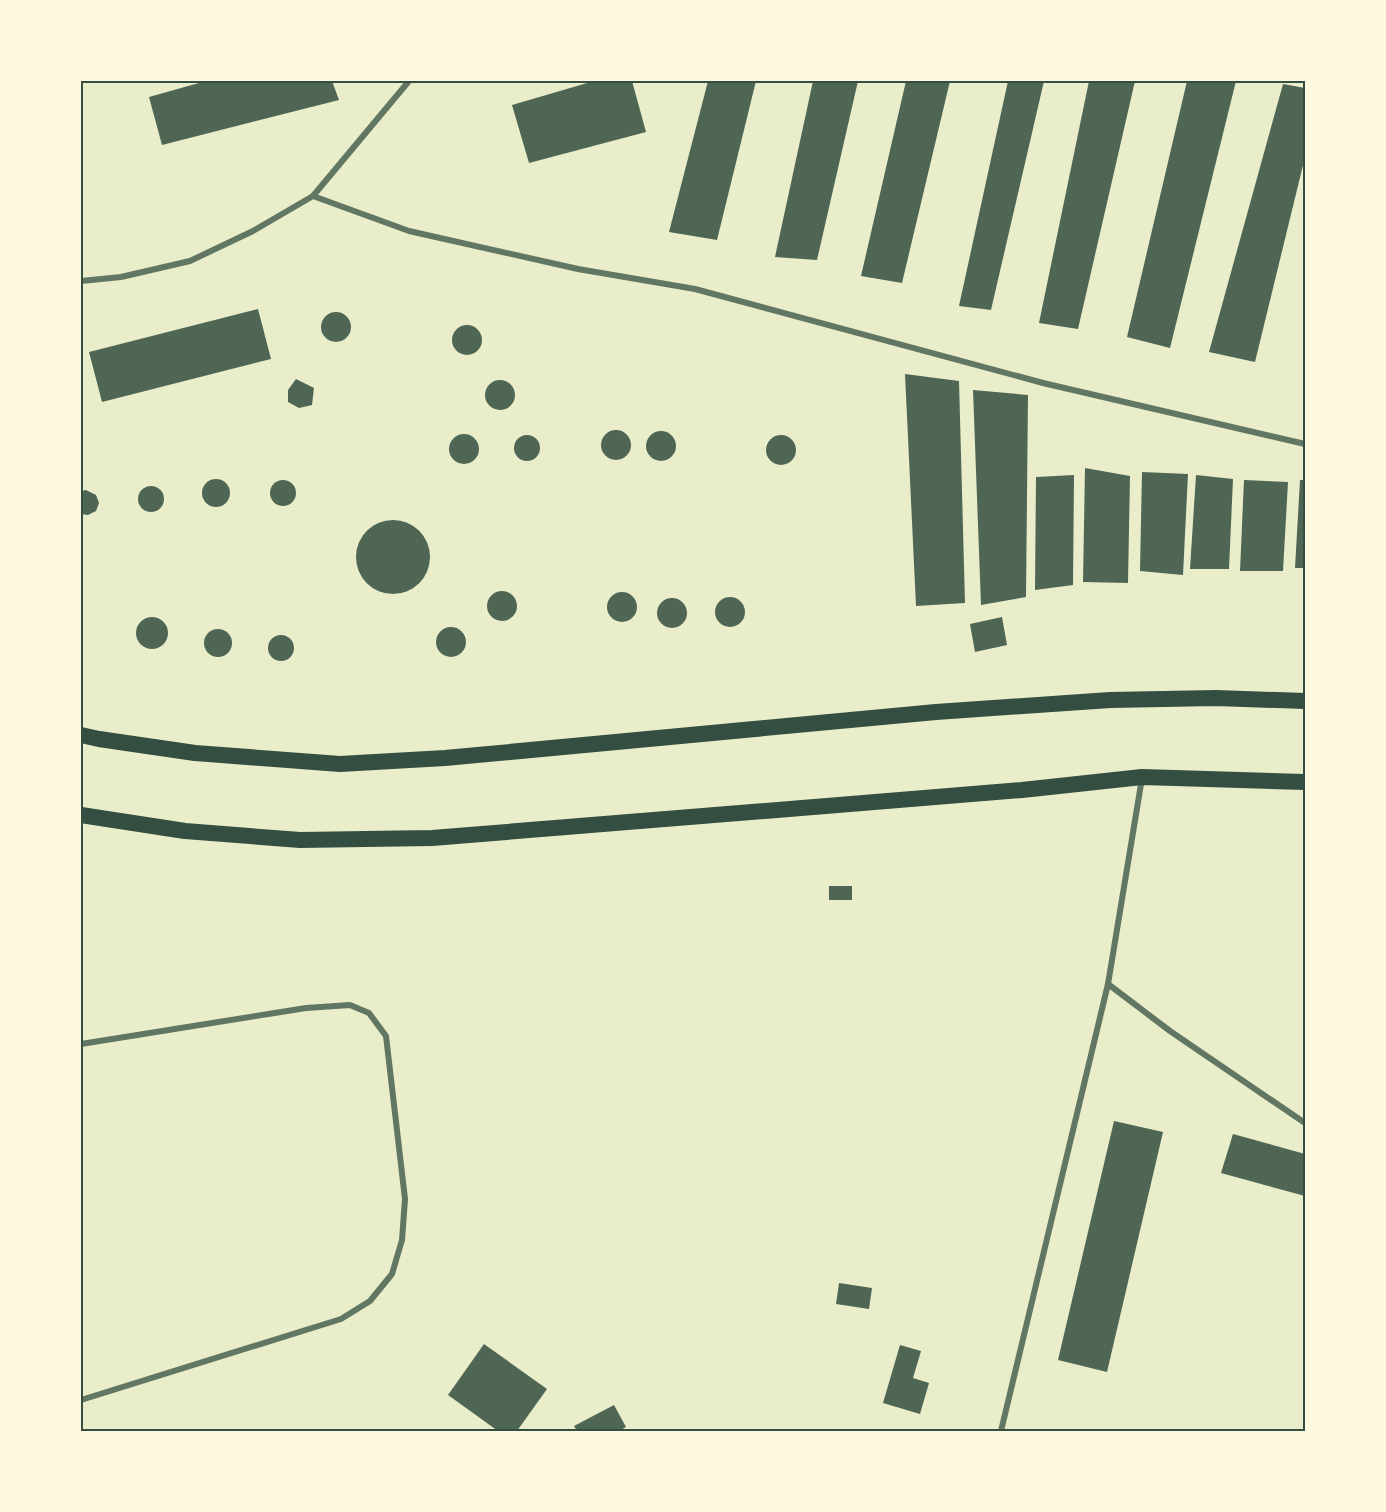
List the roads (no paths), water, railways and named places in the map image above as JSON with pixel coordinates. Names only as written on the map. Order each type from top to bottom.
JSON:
[{"type":"highway","points":[[81,735],[195,753],[340,764],[445,758],[936,712],[1087,702],[1216,698],[1305,701]]},
{"type":"highway","points":[[81,815],[185,831],[300,840],[432,838],[1022,790],[1142,777],[1305,782]]},
{"type":"street","points":[[81,281],[121,277],[190,261],[253,231],[314,196],[410,81]]},
{"type":"street","points":[[314,196],[409,231],[578,269],[695,289],[1043,383],[1305,444]]},
{"type":"street","points":[[1001,1431],[1108,984],[1142,777]]},
{"type":"street","points":[[1108,984],[1170,1031],[1305,1123]]},
{"type":"street","points":[[81,1044],[306,1008],[350,1005],[369,1013],[386,1036],[405,1199],[402,1240],[392,1274],[370,1301],[340,1319],[81,1400]]}]
